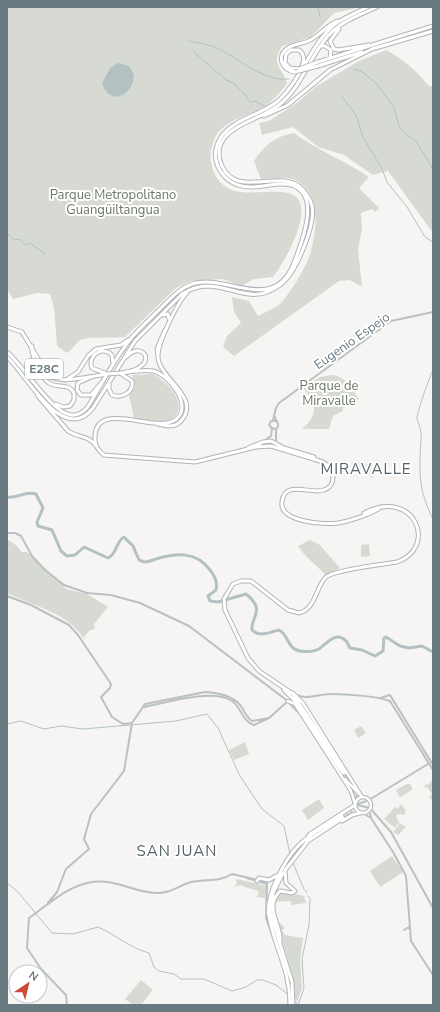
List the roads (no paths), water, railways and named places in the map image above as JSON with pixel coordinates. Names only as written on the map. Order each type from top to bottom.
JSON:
[{"type":"main road","points":[[66,380],[78,372],[88,356],[96,349],[122,345],[179,291],[191,284],[210,281],[251,291],[264,290],[277,284],[290,272],[308,216],[309,207],[304,195],[296,188],[287,184],[250,187],[237,185],[225,177],[220,170],[216,157],[218,143],[226,131],[276,102],[297,79],[322,38],[343,21],[368,7]]},
{"type":"main road","points":[[377,7],[328,27],[308,42],[286,49],[282,54],[281,62],[287,70],[296,72],[330,58],[433,26]]},
{"type":"main road","points":[[343,21],[330,39],[330,43],[334,49],[338,50],[379,44]]},
{"type":"main road","points":[[7,357],[18,368],[38,394],[63,417],[71,420],[78,420],[89,413],[135,341],[174,300],[192,289],[210,286],[242,294],[262,294],[270,292],[292,274],[298,262],[312,214],[312,204],[306,193],[294,183],[285,181],[238,182],[229,176],[220,160],[221,145],[227,135],[274,109],[289,96],[320,46],[343,21]]},
{"type":"main road","points":[[297,79],[303,63],[304,56],[299,50],[291,50],[286,54],[285,63],[290,68],[299,69],[318,64],[372,49],[433,31]]},
{"type":"main road","points":[[320,46],[325,46],[331,50],[330,58]]},
{"type":"main road","points":[[259,117],[286,106],[322,75],[372,49]]},
{"type":"main road","points":[[158,355],[176,306],[192,289]]},
{"type":"main road","points":[[155,320],[164,313],[170,315],[156,351],[161,368],[184,395],[186,405],[185,416],[179,423],[170,426],[158,424]]},
{"type":"main road","name":"E28C","points":[[7,327],[22,332],[32,346],[48,375],[56,380],[126,372],[149,371],[158,373],[179,395],[183,404],[180,415],[171,422],[158,424],[116,418],[107,419],[96,431],[96,446]]},
{"type":"main road","points":[[7,352],[19,363],[49,399],[67,414],[81,414],[87,408],[133,336]]},
{"type":"main road","points":[[32,346],[33,356],[47,381],[55,385],[67,386],[74,393],[73,402],[68,407],[60,406],[49,399]]},
{"type":"main road","points":[[122,361],[134,350],[140,350],[145,356],[143,365],[126,372]]},
{"type":"main road","points":[[107,374],[92,368],[91,362],[93,357],[100,351],[109,352],[113,357],[112,368]]},
{"type":"main road","points":[[110,381],[109,389],[112,395],[119,396],[128,392],[132,388],[132,381],[120,373]]},
{"type":"main road","points":[[91,377],[78,384],[77,390],[81,395],[90,394],[104,380]]},
{"type":"main road","points":[[38,394],[41,401],[68,431],[72,434],[90,438],[101,453],[110,457],[190,463],[260,447],[271,446],[319,460]]},
{"type":"main road","points":[[220,456],[263,442],[276,442],[284,448],[310,455],[328,465],[331,468],[333,476],[330,486],[322,491],[298,489],[287,492],[282,498],[281,503],[284,512],[293,518],[330,523],[344,522],[381,507],[391,506],[399,507],[407,512],[413,518],[417,526],[418,537],[413,552],[406,559],[397,562],[330,574],[324,580],[310,607],[299,613],[288,610],[251,582],[238,582],[233,584],[227,591],[224,602],[227,615],[251,664],[296,695],[303,703],[362,796]]},
{"type":"main road","points":[[277,683],[304,718],[348,787],[356,804]]},
{"type":"main road","points":[[277,683],[292,696],[344,774],[307,714],[297,699],[289,691]]},
{"type":"main road","points":[[288,701],[296,707],[350,785],[369,800],[371,805],[370,810],[364,814],[360,813],[352,815],[311,838]]},
{"type":"main road","points":[[307,714],[316,724]]},
{"type":"main road","points":[[360,813],[356,810],[356,804],[357,799],[362,796]]},
{"type":"main road","points":[[350,807],[353,799]]},
{"type":"main road","points":[[307,839],[310,834],[356,804]]},
{"type":"main road","points":[[257,880],[272,879],[284,871],[296,849],[307,839],[343,817],[311,838],[301,847],[273,887],[268,902],[269,916],[276,943],[286,969],[291,997]]},
{"type":"main road","points":[[276,943],[280,937],[272,910],[273,900],[280,891],[292,893],[295,891],[286,882],[284,871]]},
{"type":"main road","points":[[276,943],[292,982],[290,1005]]},
{"type":"street","name":"Eugenio Espejo","points":[[273,420],[276,408],[279,404],[391,321],[433,312]]},
{"type":"street","points":[[271,446],[275,446],[276,442],[276,429],[278,425],[275,416]]},
{"type":"street","points":[[260,447],[263,442],[270,437],[272,428],[269,424],[273,420],[277,421]]},
{"type":"street","points":[[272,428],[276,429]]},
{"type":"street","points":[[7,533],[15,533],[20,536],[28,551],[36,560],[64,585],[87,593],[111,596],[140,604],[189,626],[296,707]]},
{"type":"street","points":[[7,596],[56,618],[73,629],[111,684],[111,687],[101,697],[112,717],[123,724],[132,723]]},
{"type":"street","points":[[48,903],[57,892],[66,869],[89,849],[84,839],[91,814],[124,771],[132,723],[146,704],[205,692],[226,696],[236,701],[252,721],[269,718]]},
{"type":"street","points":[[296,695],[305,697],[330,694],[388,701],[392,698]]},
{"type":"street","points":[[377,699],[390,695],[416,741]]},
{"type":"street","points":[[143,707],[202,696],[213,696],[234,702],[248,722],[256,724],[269,718],[288,701]]},
{"type":"street","points":[[386,696],[430,763],[433,770]]},
{"type":"street","points":[[303,703],[305,697]]},
{"type":"street","points":[[356,804],[369,800],[430,763]]},
{"type":"street","points":[[356,804],[370,810],[391,832],[433,908]]},
{"type":"street","points":[[370,810],[371,818],[393,852],[406,876],[412,944],[433,975]]},
{"type":"street","points":[[364,814],[371,818]]},
{"type":"street","points":[[67,1005],[66,995],[41,970],[27,948],[29,918],[48,903],[72,888],[97,882],[118,884],[157,894],[167,892],[190,882],[223,880],[232,874],[257,880],[267,883],[265,908],[268,923],[276,943]]},
{"type":"street","points":[[404,930],[410,926]]},
{"type":"waterway","points":[[318,7],[320,17]]},
{"type":"waterway","points":[[188,41],[219,49],[262,74],[280,79],[289,79]]},
{"type":"waterway","points":[[194,52],[226,80],[233,83],[245,94],[250,102],[255,101],[266,107]]},
{"type":"waterway","points":[[354,69],[362,72],[375,82],[394,107],[399,126],[405,134],[416,141],[433,169]]},
{"type":"waterway","points":[[342,97],[356,115],[363,137],[382,169],[387,182],[407,207],[425,237],[433,242]]},
{"type":"waterway","points":[[7,233],[14,240],[19,239],[26,245],[30,243],[45,254]]},
{"type":"waterway","points":[[433,370],[417,416],[421,433],[420,471],[422,489],[433,519]]},
{"type":"waterway","points":[[7,497],[15,497],[28,493],[36,494],[43,508],[37,522],[38,526],[52,530],[61,551],[67,556],[75,555],[84,547],[108,558],[113,554],[119,541],[124,537],[133,546],[139,560],[144,562],[179,555],[186,555],[199,559],[205,564],[216,579],[216,590],[208,596],[210,601],[218,602],[246,594],[256,605],[257,609],[252,630],[258,634],[279,630],[285,635],[290,645],[296,650],[304,652],[315,651],[331,639],[338,637],[346,641],[350,648],[362,650],[375,656],[383,651],[384,638],[386,637],[400,646],[409,648],[422,646],[433,652]]},
{"type":"waterway","points":[[7,724],[21,721],[44,729],[61,726],[83,729],[176,721],[207,714],[218,728],[240,776],[262,809],[284,826],[290,854]]},
{"type":"waterway","points":[[293,863],[304,889]]},
{"type":"waterway","points":[[7,883],[18,892],[52,933],[73,934],[98,927],[136,948],[149,953],[154,967],[159,971],[174,974],[181,979],[204,979],[232,991],[246,987],[257,980],[263,980],[276,985],[289,995]]},
{"type":"waterway","points":[[298,1005],[304,988],[302,959],[309,925],[310,899]]},
{"type":"waterway","points":[[294,1000],[298,1005]]},
{"type":"tunnel","points":[[343,818],[356,807],[358,799],[345,773]]},
{"type":"district","name":"MIRAVALLE","points":[[366,469]]},
{"type":"district","name":"SAN JUAN","points":[[177,851]]},
{"type":"park label","name":"Parque Metropolitano Guangüiltangua","points":[[113,202]]},
{"type":"park label","name":"Parque de Miravalle","points":[[329,394]]}]
